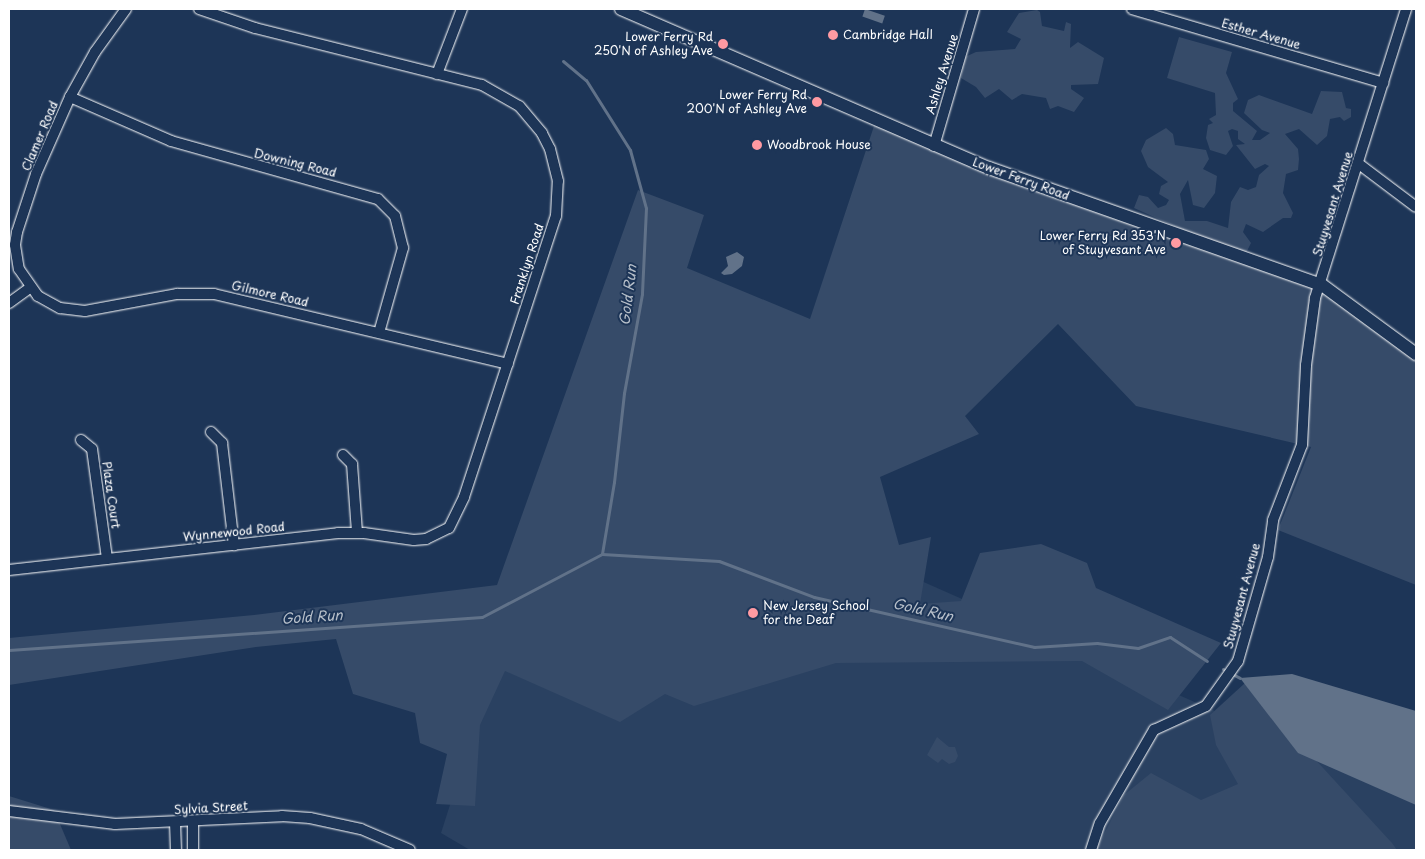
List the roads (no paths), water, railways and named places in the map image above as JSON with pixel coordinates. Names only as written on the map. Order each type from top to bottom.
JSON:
[{"type":"street","name":"Clamer Road","points":[[30,288],[16,257],[17,232],[36,174],[70,97],[95,52],[126,9]]},
{"type":"street","points":[[199,9],[255,28],[437,74],[462,9]]},
{"type":"street","name":"Lower Ferry Road","points":[[621,9],[934,146],[1039,187],[1322,284],[1416,354]]},
{"type":"street","name":"Ashley Avenue","points":[[934,146],[974,9]]},
{"type":"street","name":"Esther Avenue","points":[[1132,9],[1383,84]]},
{"type":"street","name":"Stuyvesant Avenue","points":[[1090,850],[1100,823],[1154,730],[1206,706],[1223,685],[1238,661],[1268,557],[1273,520],[1302,445],[1306,365],[1315,298],[1322,284],[1406,9]]},
{"type":"street","name":"Franklyn Road","points":[[437,74],[482,85],[519,106],[542,133],[555,164],[558,181],[556,216],[508,364],[454,520]]},
{"type":"street","name":"Downing Road","points":[[70,97],[171,141],[378,199],[395,216],[403,248],[379,333]]},
{"type":"street","points":[[1359,164],[1416,207]]},
{"type":"street","points":[[9,303],[30,288]]},
{"type":"street","name":"Gilmore Road","points":[[30,288],[49,303],[72,310],[177,294],[214,294],[508,364]]},
{"type":"street","points":[[211,432],[222,443],[234,545]]},
{"type":"street","name":"Plaza Court","points":[[81,440],[92,449],[107,559]]},
{"type":"street","points":[[343,455],[352,464],[357,532]]},
{"type":"street","name":"Wynnewood Road","points":[[9,570],[357,532],[414,540],[434,537],[449,528],[454,520]]},
{"type":"street","name":"Sylvia Street","points":[[9,811],[100,823],[310,818],[361,829],[410,850]]},
{"type":"street","points":[[193,821],[193,850]]},
{"type":"street","points":[[175,822],[176,850]]},
{"type":"waterway","name":"Gold Run","points":[[563,61],[586,80],[630,150],[646,208],[642,294],[624,393],[614,482],[602,554]]},
{"type":"waterway","name":"Gold Run","points":[[9,650],[482,617],[602,554],[719,561],[814,597],[1034,647],[1097,643],[1138,648],[1170,637],[1207,661]]},
{"type":"waterway","name":"Gold Run","points":[[1223,669],[1240,678]]},
{"type":"place","name":"Cambridge Hall","points":[[833,35]]},
{"type":"place","name":"Lower Ferry Rd 250'N of Ashley Ave","points":[[723,44]]},
{"type":"place","name":"Lower Ferry Rd 200'N of Ashley Ave","points":[[817,102]]},
{"type":"place","name":"Woodbrook House","points":[[757,145]]},
{"type":"place","name":"Lower Ferry Rd 353'N of Stuyvesant Ave","points":[[1176,243]]},
{"type":"place","name":"New Jersey School for the Deaf","points":[[753,613]]}]
